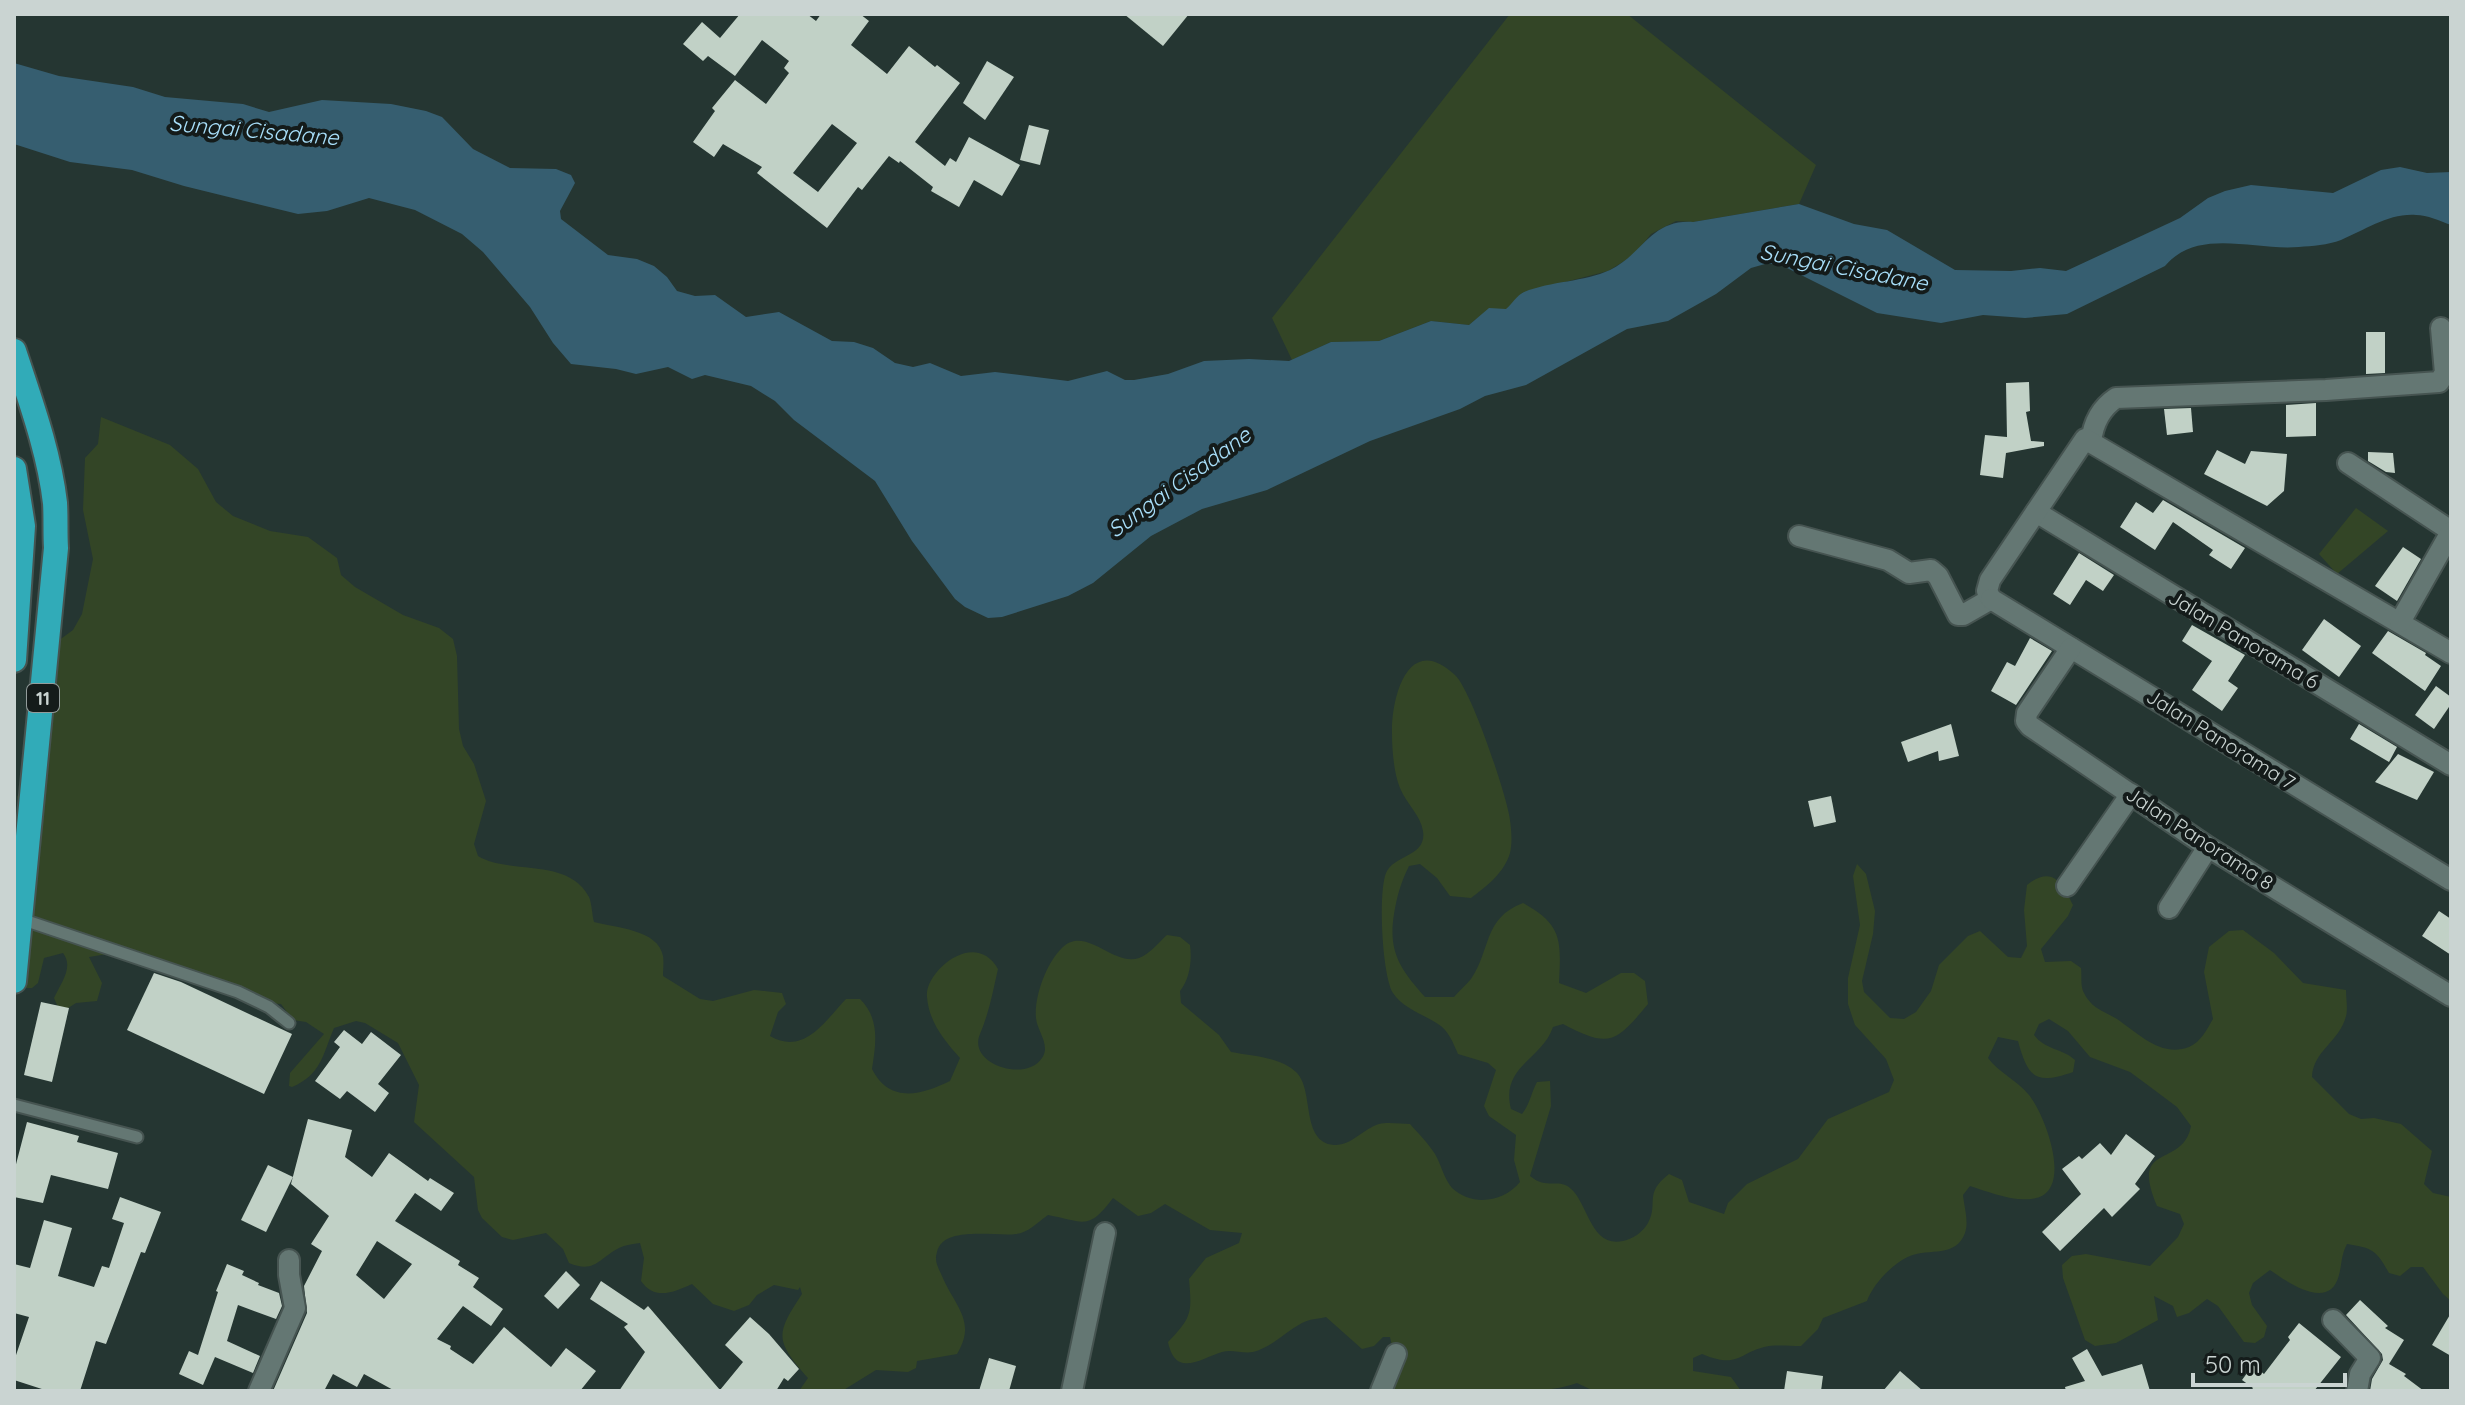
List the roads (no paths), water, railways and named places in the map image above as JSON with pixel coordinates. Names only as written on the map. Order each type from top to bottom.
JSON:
[{"type":"highway","name":"11","points":[[14,351],[36,417],[55,503],[56,548],[14,981]]},
{"type":"highway","name":"11","points":[[14,469],[23,526],[14,660]]},
{"type":"street","points":[[2091,442],[2099,415],[2116,398],[2439,382],[2445,373],[2441,328]]},
{"type":"street","points":[[1799,536],[1888,560],[1909,573],[1931,570],[1938,576],[1958,615],[1963,615],[1991,599],[1987,591],[1990,580],[2085,439],[2451,653]]},
{"type":"street","points":[[2348,463],[2451,532],[2400,622]]},
{"type":"street","name":"Jalan Panorama 6","points":[[2036,512],[2451,765]]},
{"type":"street","name":"Jalan Panorama 7","points":[[1991,599],[2451,880]]},
{"type":"street","name":"Jalan Panorama 8","points":[[2071,648],[2027,713],[2026,721],[2030,726],[2208,847],[2451,996]]},
{"type":"street","points":[[2067,886],[2131,794]]},
{"type":"street","points":[[2169,908],[2208,847]]},
{"type":"street","points":[[1072,1391],[1105,1233]]},
{"type":"street","points":[[259,1391],[295,1308],[289,1260]]},
{"type":"street","points":[[2333,1320],[2370,1358],[2360,1374],[2357,1391]]},
{"type":"street","points":[[1381,1391],[1396,1354]]},
{"type":"lane","points":[[21,919],[238,992],[269,1007],[289,1023]]},
{"type":"lane","points":[[14,1105],[137,1137]]},
{"type":"water","name":"Sungai Cisadane","points":[[14,63],[59,76],[133,87],[165,97],[243,104],[269,112],[322,100],[391,104],[426,111],[442,117],[473,149],[510,168],[556,169],[571,175],[575,183],[560,211],[561,219],[608,255],[637,259],[654,266],[677,291],[695,296],[715,295],[746,317],[779,312],[832,341],[854,342],[873,348],[895,363],[913,367],[930,363],[961,376],[995,372],[1068,381],[1107,371],[1125,380],[1134,380],[1168,374],[1204,361],[1289,361],[1331,342],[1379,341],[1431,321],[1469,325],[1489,308],[1506,309],[1524,292],[1610,270],[1667,226],[1799,204],[1854,224],[1887,230],[1955,270],[2040,268],[2066,271],[2180,218],[2208,198],[2225,191],[2251,185],[2333,193],[2381,170],[2400,167],[2427,173],[2451,172],[2451,225],[2425,216],[2406,215],[2387,219],[2341,240],[2320,245],[2282,247],[2228,243],[2194,247],[2178,254],[2165,266],[2067,314],[2025,318],[1983,315],[1941,323],[1877,313],[1779,264],[1765,264],[1751,268],[1716,294],[1668,321],[1627,329],[1526,385],[1485,396],[1460,409],[1370,441],[1267,490],[1202,509],[1151,536],[1093,583],[1068,596],[1002,617],[988,618],[955,599],[912,541],[875,481],[794,420],[775,401],[751,386],[705,375],[692,379],[668,367],[636,374],[571,364],[530,307],[483,252],[462,234],[415,210],[369,198],[327,211],[298,214],[132,170],[70,162],[14,144]]}]
